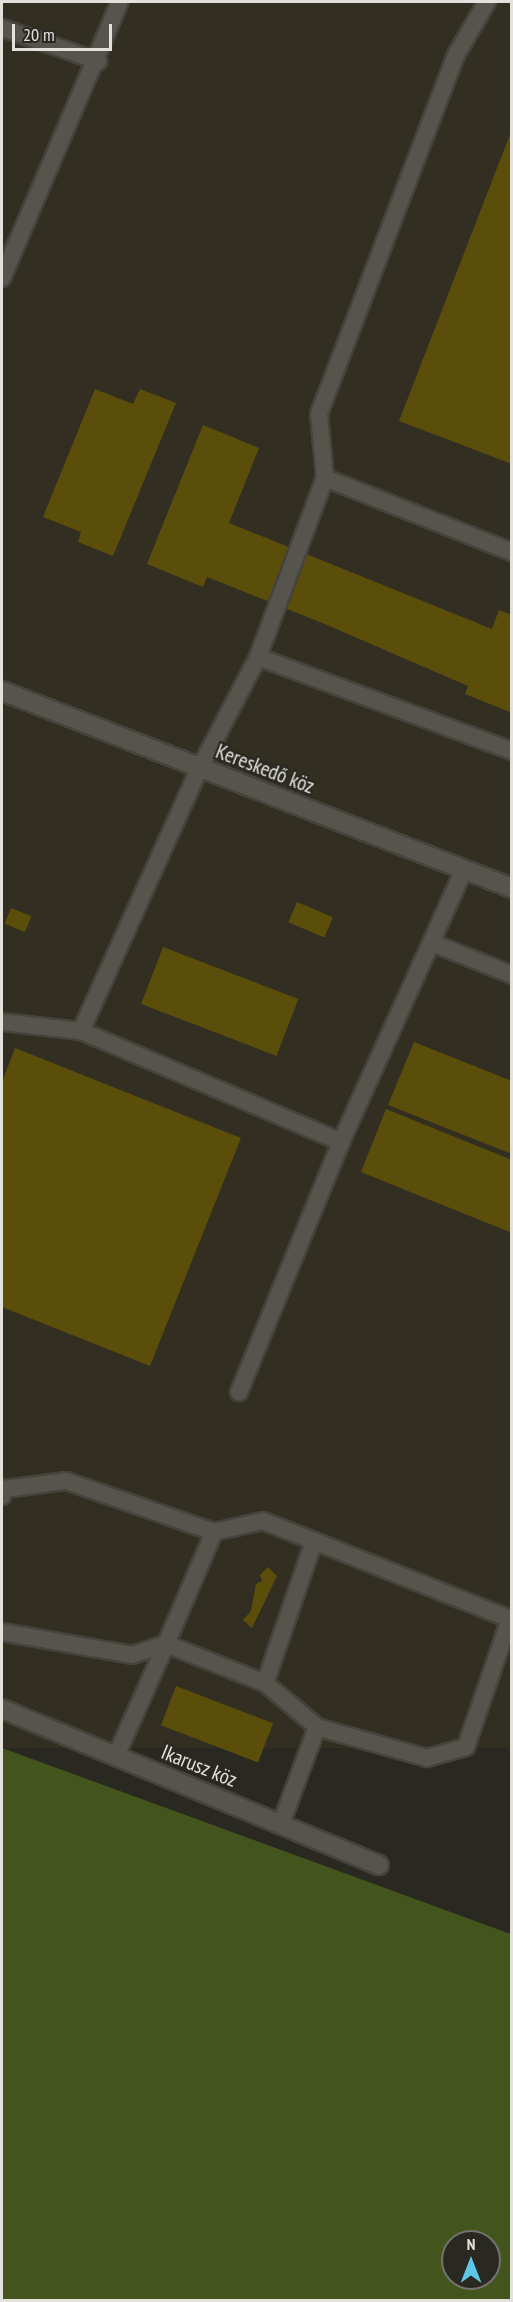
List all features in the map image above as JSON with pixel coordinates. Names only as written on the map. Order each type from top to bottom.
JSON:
[{"type":"street","name":"Kereskedő köz","points":[[2,691],[512,888]]},
{"type":"street","name":"Ikarusz köz","points":[[2,1709],[379,1865]]},
{"type":"lane","points":[[2,278],[98,61],[120,2]]},
{"type":"lane","points":[[81,1031],[200,768],[258,657],[325,478],[319,414],[456,55],[487,2]]},
{"type":"lane","points":[[2,28],[98,61]]},
{"type":"lane","points":[[325,478],[512,552]]},
{"type":"lane","points":[[258,657],[512,751]]},
{"type":"lane","points":[[239,1392],[341,1142],[435,944],[464,870]]},
{"type":"lane","points":[[435,944],[512,975]]},
{"type":"lane","points":[[2,1022],[81,1031],[341,1142]]},
{"type":"lane","points":[[2,1496],[5,1489],[66,1481],[214,1532],[263,1521],[510,1619],[466,1747],[427,1758],[317,1727],[265,1683],[166,1644],[132,1655],[2,1632]]},
{"type":"lane","points":[[116,1756],[214,1532]]},
{"type":"lane","points":[[265,1683],[314,1541]]},
{"type":"lane","points":[[281,1824],[317,1727]]},
{"type":"shaded area","points":[[2,2],[511,2],[511,1748],[2,1748]]},
{"type":"green space","points":[[2,1748],[511,1934],[511,2300],[2,2300]]},
{"type":"building","points":[[512,132],[512,464],[399,421]]},
{"type":"building","points":[[95,389],[133,404],[140,389],[176,403],[113,556],[78,542],[81,532],[43,517]]},
{"type":"building","points":[[203,425],[259,448],[229,523],[492,629],[499,610],[512,615],[512,713],[465,694],[468,686],[327,625],[207,577],[203,587],[147,564]]},
{"type":"building","points":[[297,902],[333,917],[324,937],[288,922]]},
{"type":"building","points":[[11,908],[31,916],[25,932],[5,924]]},
{"type":"building","points":[[163,947],[298,999],[277,1056],[141,1004]]},
{"type":"building","points":[[414,1042],[512,1081],[512,1154],[388,1105]]},
{"type":"building","points":[[15,1048],[241,1138],[150,1366],[2,1307],[2,1082]]},
{"type":"building","points":[[386,1109],[512,1160],[512,1233],[361,1172]]},
{"type":"building","points":[[268,1567],[277,1576],[252,1628],[243,1620],[251,1611],[256,1584],[262,1581],[260,1575]]},
{"type":"building","points":[[176,1686],[273,1723],[258,1762],[161,1725]]}]
